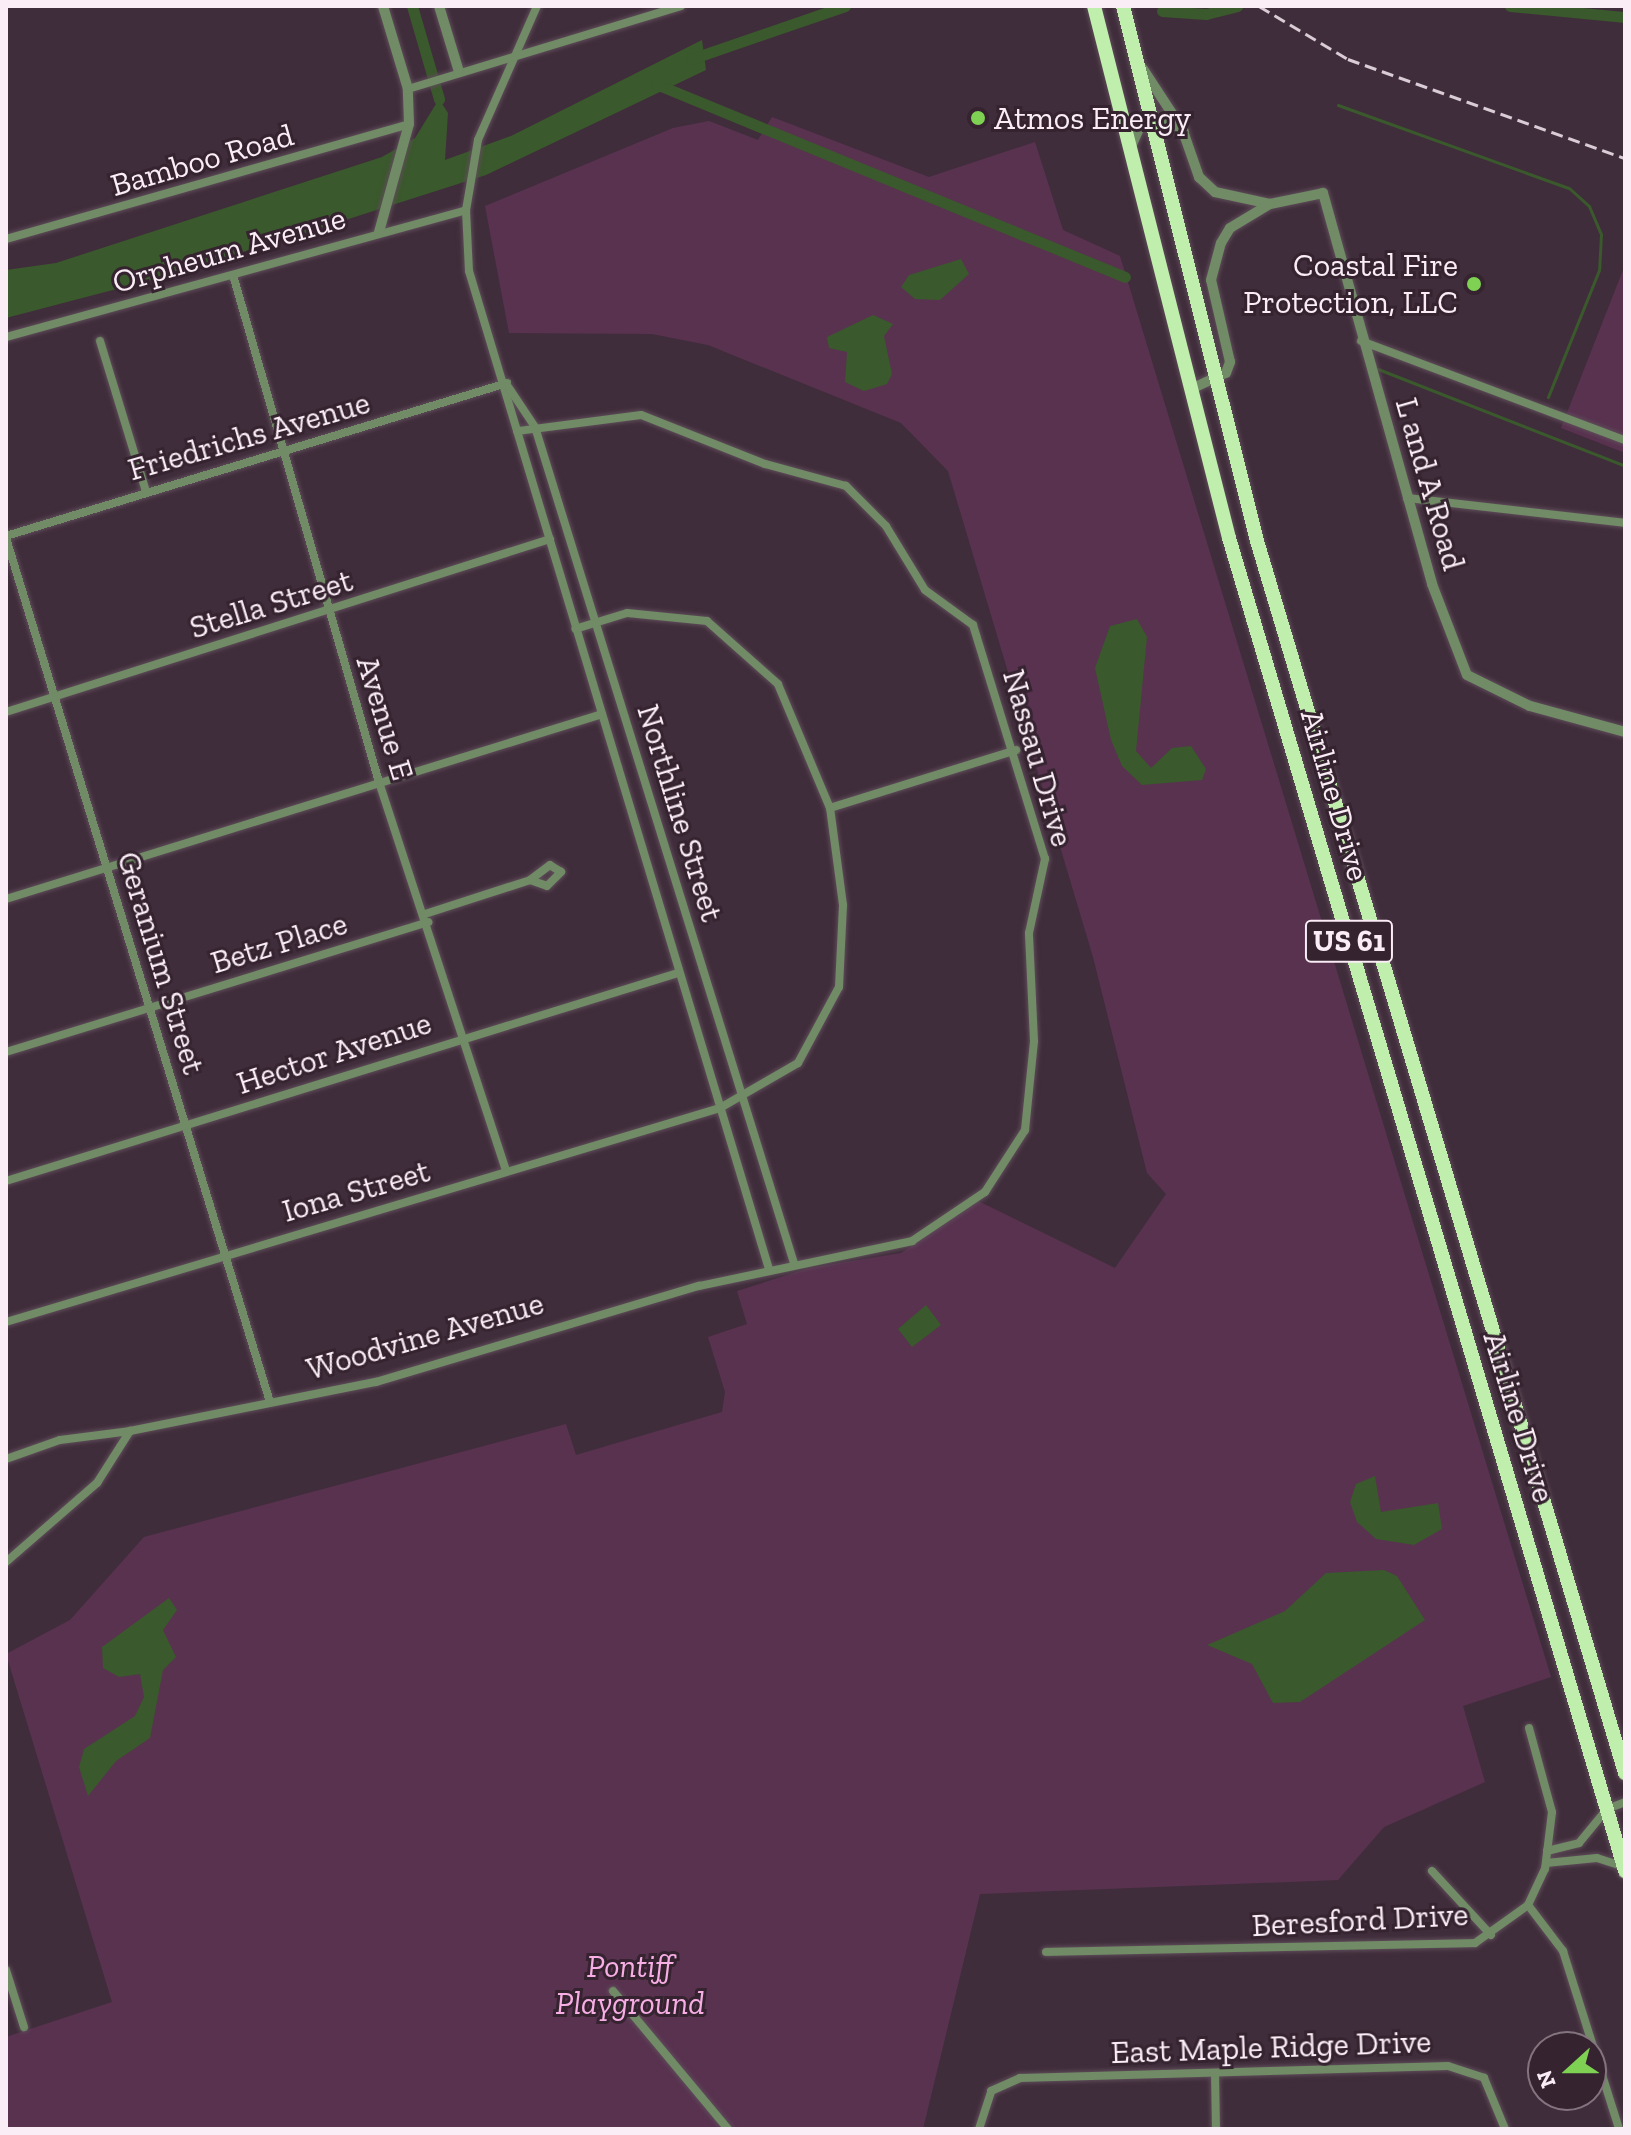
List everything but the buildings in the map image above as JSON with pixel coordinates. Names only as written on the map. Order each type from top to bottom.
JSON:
[{"type":"highway","name":"Airline Drive","points":[[1094,6],[1191,389],[1353,955],[1624,1869]]},
{"type":"highway","name":"Airline Drive","points":[[1123,6],[1215,380],[1376,947],[1625,1773]]},
{"type":"highway","points":[[1353,955],[1376,947]]},
{"type":"highway","points":[[1491,1421],[1516,1411]]},
{"type":"highway","points":[[1555,1635],[1581,1626]]},
{"type":"street","points":[[379,232],[409,124],[408,89],[383,6]]},
{"type":"street","points":[[439,6],[455,73]]},
{"type":"street","name":"Northline Street","points":[[537,6],[478,140],[466,210],[469,271],[507,383],[517,431],[575,629],[769,1269]]},
{"type":"street","points":[[408,89],[681,6]]},
{"type":"street","points":[[1135,51],[1184,134],[1199,177],[1215,192],[1270,204]]},
{"type":"street","points":[[1129,150],[1152,119],[1164,117],[1184,134]]},
{"type":"street","name":"Bamboo Road","points":[[6,239],[409,124]]},
{"type":"street","name":"L and A Road","points":[[1270,204],[1323,193],[1360,340],[1407,498],[1467,675],[1530,706],[1625,732]]},
{"type":"street","points":[[1191,389],[1215,380],[1230,362],[1214,261],[1230,228],[1270,204]]},
{"type":"street","name":"Orpheum Avenue","points":[[6,337],[466,210]]},
{"type":"street","name":"Avenue E","points":[[233,275],[379,782],[427,918],[506,1171]]},
{"type":"street","points":[[1360,340],[1625,440]]},
{"type":"street","points":[[100,341],[146,491]]},
{"type":"street","name":"Northline Street","points":[[507,383],[535,427],[794,1263]]},
{"type":"street","name":"Friedrichs Avenue","points":[[6,537],[146,491],[283,454],[507,383]]},
{"type":"street","name":"Nassau Drive","points":[[517,431],[641,415],[765,464],[846,486],[886,526],[925,590],[973,625],[1016,750],[1045,859],[1029,933],[1034,1041],[1025,1130],[985,1192],[912,1241],[769,1269]]},
{"type":"street","points":[[1407,498],[1625,523]]},
{"type":"street","name":"Geranium Street","points":[[6,537],[108,868],[221,1254],[270,1402]]},
{"type":"street","name":"Stella Street","points":[[6,712],[328,613],[550,539]]},
{"type":"street","name":"Iona Street","points":[[6,1322],[221,1254],[720,1108],[742,1099],[798,1063],[839,987],[843,905],[830,808],[778,684],[707,621],[627,613],[575,629]]},
{"type":"street","points":[[6,899],[602,714]]},
{"type":"street","points":[[830,808],[1016,750]]},
{"type":"street","name":"Betz Place","points":[[6,1052],[427,918],[530,880]]},
{"type":"street","name":"Hector Avenue","points":[[6,1181],[185,1127],[465,1035],[678,973]]},
{"type":"street","name":"Woodvine Avenue","points":[[6,1459],[60,1440],[130,1431],[376,1382],[549,1326],[769,1269]]},
{"type":"street","points":[[6,1562],[97,1483],[130,1431]]},
{"type":"street","name":"Beresford Drive","points":[[1046,1952],[1460,1946],[1491,1935],[1528,1905],[1546,1863],[1550,1799],[1529,1728]]},
{"type":"street","points":[[1547,1851],[1585,1839],[1607,1809],[1625,1802]]},
{"type":"street","points":[[1546,1863],[1597,1858],[1624,1869]]},
{"type":"street","points":[[1432,1871],[1491,1935]]},
{"type":"street","points":[[1528,1905],[1563,1951],[1619,2129]]},
{"type":"street","points":[[6,1970],[24,2027]]},
{"type":"street","points":[[613,1991],[728,2129]]},
{"type":"street","name":"East Maple Ridge Drive","points":[[979,2129],[986,2101],[1003,2082],[1215,2073],[1466,2069],[1484,2078],[1505,2129]]},
{"type":"street","points":[[1215,2073],[1216,2129]]},
{"type":"green space","name":"Pontiff Playground","points":[[772,117],[929,177],[1035,142],[1063,230],[1120,256],[1551,1677],[1463,1706],[1485,1782],[1384,1827],[1338,1880],[980,1894],[923,2129],[6,2129],[6,2037],[112,2002],[6,1654],[70,1620],[144,1537],[566,1424],[576,1455],[722,1412],[725,1392],[708,1337],[747,1324],[737,1291],[809,1268],[901,1253],[978,1201],[1115,1268],[1166,1194],[1147,1173],[1093,957],[948,471],[901,423],[708,345],[652,334],[509,333],[485,206],[673,128],[709,121],[758,140]]},
{"type":"green space","points":[[1625,265],[1625,453],[1561,428]]},
{"type":"shaded area","points":[[702,40],[706,70],[486,175],[189,270],[6,318],[6,270],[56,263],[382,157],[415,138],[439,99],[448,113],[445,160],[511,136]]},
{"type":"shaded area","points":[[961,259],[969,274],[940,300],[915,299],[901,287],[909,275]]},
{"type":"shaded area","points":[[873,315],[893,324],[884,336],[892,374],[887,384],[864,391],[845,382],[847,352],[829,348],[827,337]]},
{"type":"shaded area","points":[[1137,619],[1147,637],[1136,751],[1151,768],[1172,748],[1191,746],[1206,769],[1202,780],[1142,785],[1122,766],[1111,740],[1095,668],[1110,626]]},
{"type":"shaded area","points":[[926,1305],[941,1325],[912,1347],[898,1329]]},
{"type":"shaded area","points":[[1375,1476],[1381,1512],[1438,1503],[1442,1529],[1414,1545],[1376,1539],[1357,1522],[1350,1502],[1356,1484]]},
{"type":"shaded area","points":[[1384,1570],[1397,1576],[1425,1620],[1300,1702],[1273,1703],[1252,1664],[1207,1645],[1285,1611],[1326,1573]]},
{"type":"shaded area","points":[[169,1598],[177,1610],[163,1630],[176,1657],[163,1670],[150,1738],[116,1761],[88,1796],[79,1767],[84,1749],[135,1716],[144,1697],[140,1674],[119,1677],[103,1668],[102,1647]]},
{"type":"waterway","points":[[412,6],[439,99]]},
{"type":"waterway","points":[[691,59],[845,6]]},
{"type":"waterway","points":[[1162,11],[1206,14],[1237,6]]},
{"type":"waterway","points":[[1510,6],[1625,17]]},
{"type":"waterway","points":[[656,84],[1125,277]]},
{"type":"waterway","points":[[1338,105],[1569,188],[1589,206],[1601,234],[1599,270],[1548,397]]},
{"type":"waterway","points":[[1378,369],[1625,466]]},
{"type":"railway","points":[[1259,6],[1348,59],[1625,158]]},
{"type":"place","name":"Atmos Energy","points":[[978,118]]},
{"type":"place","name":"Coastal Fire Protection, LLC","points":[[1474,284]]}]
